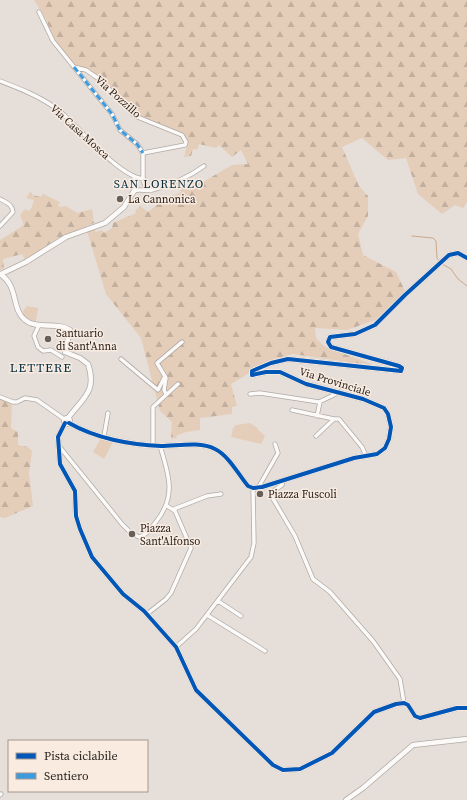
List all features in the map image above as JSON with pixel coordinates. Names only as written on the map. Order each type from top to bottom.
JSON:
[{"type":"street","name":"Via Pozzillo","points":[[39,12],[52,41],[74,67],[86,70],[98,79],[135,116],[182,135],[186,142],[185,145],[143,153]]},
{"type":"street","points":[[74,67],[112,114],[120,130],[137,144],[143,153],[146,190]]},
{"type":"street","name":"Via Casa Mosca","points":[[0,82],[33,93],[58,110],[117,167],[134,178]]},
{"type":"street","points":[[134,191],[165,186],[189,176],[204,166]]},
{"type":"street","points":[[63,354],[70,330],[54,325],[39,325],[30,323],[22,317],[10,283],[0,274],[26,262],[66,237],[105,223],[124,207],[134,191],[134,178],[144,179]]},
{"type":"street","points":[[0,199],[8,203],[13,208],[14,212],[0,226]]},
{"type":"street","name":"Via Provinciale","points":[[366,456],[377,454],[385,448],[389,439],[391,426],[388,414],[384,408],[363,399],[306,384],[280,372],[266,372],[255,376],[252,375],[252,370],[288,359],[401,371],[402,368],[399,366],[331,347],[328,342],[330,337],[355,334],[375,325],[433,269],[449,256],[458,253],[467,258]]},
{"type":"street","points":[[39,325],[34,336],[38,347],[43,351],[48,350],[55,353],[80,358],[88,364],[92,382],[90,389],[58,432],[61,468],[75,491],[76,516],[92,557],[123,594],[147,614],[176,647],[196,690],[273,765],[283,770],[300,769],[332,753],[374,712],[404,703]]},
{"type":"street","points":[[166,394],[164,390],[165,376],[158,365],[158,361],[182,342]]},
{"type":"street","points":[[121,359],[158,390],[165,376]]},
{"type":"street","points":[[153,445],[153,407],[178,384]]},
{"type":"street","points":[[250,394],[260,393],[305,401],[320,402],[340,392]]},
{"type":"street","points":[[0,397],[13,402],[17,402],[25,398],[37,400],[81,430],[104,436],[160,446],[197,444],[216,450],[225,457],[248,486],[256,488],[366,456],[362,447],[339,419],[292,410]]},
{"type":"street","points":[[318,416],[320,402]]},
{"type":"street","points":[[104,436],[108,414]]},
{"type":"street","points":[[316,436],[334,419]]},
{"type":"street","points":[[176,647],[196,629],[208,615],[232,580],[246,566],[253,551],[256,488],[278,452],[275,444]]},
{"type":"street","points":[[59,446],[122,524],[136,537],[144,536],[158,520],[167,506],[170,480],[160,446]]},
{"type":"street","points":[[282,480],[282,485],[272,492],[272,497],[295,536],[310,575],[317,583],[330,592],[373,641],[400,679],[404,703],[420,718],[457,708],[467,708]]},
{"type":"street","points":[[174,509],[207,496],[221,494]]},
{"type":"street","points":[[147,614],[166,599],[171,593],[191,548],[174,509],[167,506]]},
{"type":"street","points":[[218,600],[241,616]]},
{"type":"street","points":[[208,615],[265,650]]},
{"type":"street","points":[[346,800],[363,788],[413,745],[467,739]]},
{"type":"green space","points":[[34,0],[467,0],[467,201],[463,208],[455,205],[442,214],[418,194],[406,158],[388,160],[362,138],[342,147],[359,186],[368,196],[368,216],[358,234],[363,255],[396,272],[405,291],[375,320],[347,330],[315,328],[316,338],[325,347],[372,364],[354,363],[293,354],[271,360],[231,384],[237,406],[232,407],[232,414],[200,418],[200,430],[186,432],[176,436],[177,438],[171,439],[172,422],[160,411],[141,338],[106,294],[87,231],[95,230],[96,232],[102,230],[104,233],[112,228],[113,223],[136,213],[135,211],[140,206],[148,212],[163,200],[181,192],[180,189],[201,179],[203,182],[232,165],[248,164],[241,150],[232,157],[219,145],[216,148],[199,144],[197,150],[193,149],[191,156],[184,157],[188,142],[186,137],[178,131],[134,114],[122,99],[94,74],[75,65],[53,39],[46,19]]},
{"type":"green space","points":[[30,192],[32,195],[41,197],[43,194],[60,202],[58,206],[66,206],[77,213],[92,209],[94,223],[58,238],[25,260],[22,254],[3,259],[4,269],[0,270],[0,240],[24,225],[20,215],[25,209],[28,211],[31,209],[34,200],[26,198]]},
{"type":"green space","points":[[27,306],[38,308],[36,321],[26,317],[23,311]]},
{"type":"green space","points":[[0,399],[12,404],[11,428],[18,432],[18,445],[28,447],[32,451],[29,473],[33,506],[5,518],[0,517]]},
{"type":"green space","points":[[250,423],[259,429],[257,429],[265,436],[261,444],[231,437],[233,428],[236,425]]},
{"type":"green space","points":[[101,438],[113,442],[104,459],[93,452]]},
{"type":"waterway","points":[[412,236],[433,238],[436,241],[437,258],[440,262]]},
{"type":"waterway","points":[[442,264],[451,269],[458,279],[467,286]]},
{"type":"marked path","points":[[74,67],[112,114],[120,130],[137,144],[143,153]]},
{"type":"cycle path","points":[[69,423],[90,433],[113,440],[161,446],[188,444],[202,445],[215,449],[225,456],[248,486],[253,488],[262,487],[354,458],[377,454],[385,448],[389,439],[391,427],[388,414],[384,408],[363,399],[306,384],[280,372],[266,372],[252,375],[252,371],[271,363],[288,359],[401,371],[402,368],[399,366],[331,347],[328,342],[330,337],[355,334],[375,325],[449,255],[458,253],[467,258]]},
{"type":"cycle path","points":[[65,423],[58,437],[60,464],[75,491],[76,516],[92,557],[123,594],[144,611],[176,647],[196,690],[273,765],[283,770],[300,769],[332,753],[374,712],[396,704],[404,703],[408,705],[415,716],[420,718],[457,708],[467,708]]},
{"type":"place","name":"La Cannonica","points":[[120,199]]},
{"type":"place","name":"Santuario di Sant'Anna","points":[[48,339]]},
{"type":"place","name":"Piazza Fuscoli","points":[[260,494]]},
{"type":"place","name":"Piazza Sant'Alfonso","points":[[132,534]]},
{"type":"district","name":"SAN LORENZO","points":[[159,184]]},
{"type":"district","name":"LETTERE","points":[[41,367]]}]
